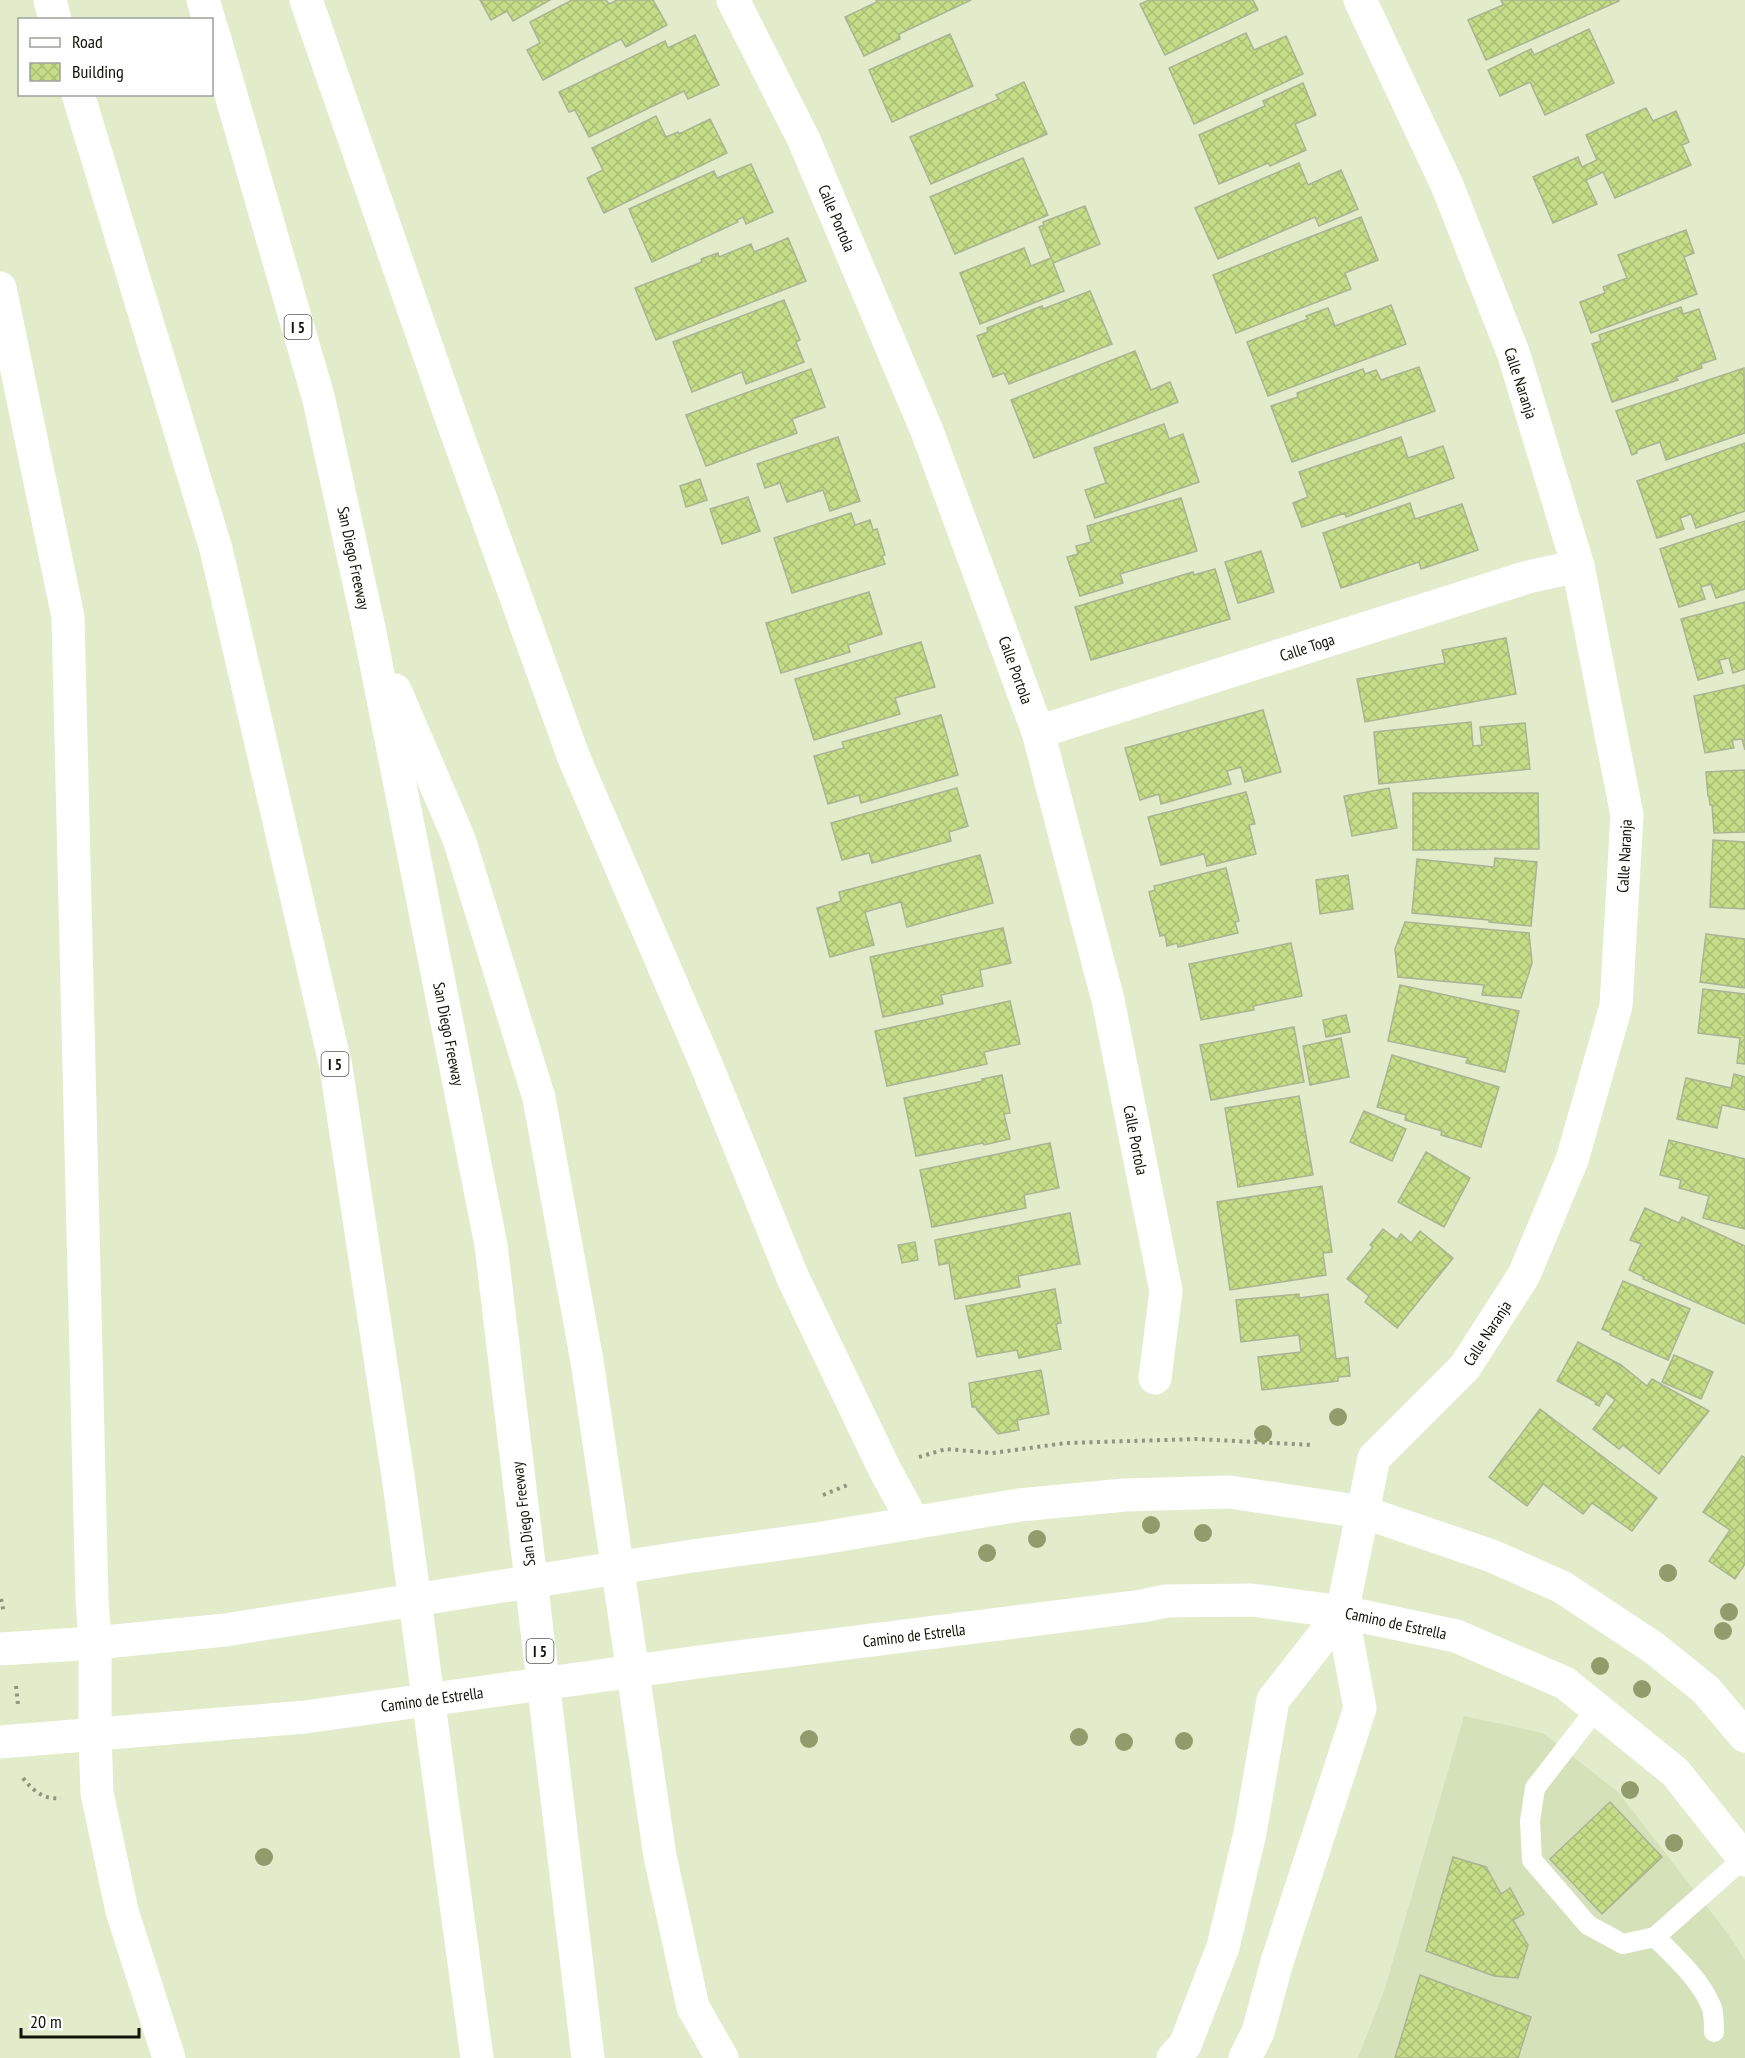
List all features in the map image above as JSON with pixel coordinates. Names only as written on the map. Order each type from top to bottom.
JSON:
[{"type":"main road","points":[[50,0],[55,18]]},
{"type":"main road","points":[[203,0],[208,18]]},
{"type":"main road","points":[[306,0],[447,405],[574,758],[706,1064],[793,1278],[885,1470],[914,1523]]},
{"type":"main road","name":"Calle Portola","points":[[733,0],[804,140],[922,420],[1038,732],[1108,1000],[1166,1291],[1155,1378]]},
{"type":"main road","name":"Calle Naranja","points":[[1342,1612],[1374,1458],[1465,1367],[1524,1275],[1572,1160],[1616,1006],[1627,815],[1578,566],[1514,355],[1447,184],[1360,0]]},
{"type":"main road","name":"San Diego Freeway","points":[[213,32],[319,400],[369,628],[491,1245],[588,2058]]},
{"type":"main road","name":"I 5","points":[[79,96],[216,549],[336,1067],[397,1464],[477,2058]]},
{"type":"main road","points":[[0,288],[68,617],[97,1793],[122,1911],[169,2058]]},
{"type":"main road","name":"Calle Toga","points":[[1038,732],[1528,577],[1578,566]]},
{"type":"main road","points":[[369,628],[459,839],[539,1098],[587,1361],[660,1856],[693,2007],[722,2058]]},
{"type":"main road","points":[[0,1649],[95,1643],[225,1630],[1019,1505],[1125,1496],[1230,1492],[1363,1512],[1492,1556],[1562,1587],[1654,1648],[1706,1690],[1745,1736]]},
{"type":"main road","name":"Camino de Estrella","points":[[0,1742],[305,1717],[706,1661],[1166,1601],[1252,1600],[1342,1612],[1456,1636],[1565,1683],[1675,1772],[1744,1859]]},
{"type":"main road","points":[[1173,2058],[1185,2045],[1223,1947],[1250,1833],[1273,1700],[1342,1612]]},
{"type":"main road","points":[[1245,2058],[1258,2032],[1277,1962],[1360,1708],[1342,1612]]},
{"type":"lane","points":[[1597,1708],[1535,1788],[1530,1821],[1532,1860],[1588,1925],[1623,1944],[1655,1937],[1744,1859]]},
{"type":"lane","points":[[1655,1937],[1684,1967],[1705,1995],[1713,2011],[1714,2032]]},
{"type":"path","points":[[823,1494],[927,1454],[946,1449],[992,1453],[1066,1443],[1196,1439],[1313,1445]]},
{"type":"shaded area","points":[[1464,1716],[1543,1733],[1618,1792],[1728,1934],[1745,1960],[1745,2058],[1358,2058],[1385,1988]]},
{"type":"building","points":[[480,0],[550,0],[513,21],[507,11],[491,20]]},
{"type":"building","points":[[572,0],[606,0],[609,4],[617,0],[653,0],[667,25],[626,47],[621,39],[543,80],[527,50],[540,43],[530,22]]},
{"type":"building","points":[[876,0],[971,0],[899,34],[900,39],[864,56],[845,17],[877,2]]},
{"type":"building","points":[[1149,0],[1253,0],[1258,10],[1165,55],[1140,4]]},
{"type":"building","points":[[1501,0],[1619,1],[1486,60],[1468,20],[1503,5]]},
{"type":"building","points":[[1589,29],[1614,83],[1545,115],[1530,82],[1500,96],[1488,70],[1531,49],[1534,55]]},
{"type":"building","points":[[1246,33],[1254,50],[1286,36],[1303,74],[1194,124],[1169,68]]},
{"type":"building","points":[[950,34],[973,86],[892,122],[869,70]]},
{"type":"building","points":[[695,35],[719,85],[688,99],[684,91],[589,137],[575,110],[569,112],[559,92],[665,41],[668,48]]},
{"type":"building","points":[[1024,82],[1047,134],[931,184],[910,137],[999,99],[996,95]]},
{"type":"building","points":[[1303,83],[1316,115],[1295,124],[1306,150],[1219,184],[1199,135],[1265,106],[1263,101]]},
{"type":"building","points":[[1646,108],[1653,121],[1676,111],[1689,142],[1682,145],[1691,165],[1615,198],[1603,172],[1586,180],[1597,204],[1553,223],[1533,177],[1578,157],[1582,167],[1597,160],[1586,135]]},
{"type":"building","points":[[656,116],[666,137],[678,132],[679,134],[710,119],[727,153],[604,213],[587,178],[603,170],[592,148]]},
{"type":"building","points":[[1023,158],[1048,215],[955,254],[930,197]]},
{"type":"building","points":[[1299,163],[1308,185],[1341,170],[1358,209],[1319,226],[1315,217],[1218,259],[1195,208]]},
{"type":"building","points":[[751,164],[773,212],[746,224],[743,217],[737,220],[738,222],[652,262],[629,209],[714,171],[717,178]]},
{"type":"building","points":[[1085,206],[1100,244],[1053,263],[1064,291],[980,324],[960,273],[1024,248],[1031,266],[1051,258],[1039,227],[1044,225],[1043,222]]},
{"type":"building","points":[[1361,217],[1378,260],[1345,273],[1351,289],[1236,333],[1213,275]]},
{"type":"building","points":[[1686,230],[1694,253],[1684,257],[1697,294],[1591,333],[1580,302],[1605,293],[1603,287],[1627,278],[1618,255]]},
{"type":"building","points":[[788,238],[806,281],[656,340],[635,288],[702,262],[701,259],[718,253],[719,257],[751,244],[754,252]]},
{"type":"building","points":[[1090,291],[1112,344],[1009,384],[1004,373],[993,377],[977,336],[988,332],[987,328],[1042,306],[1043,309]]},
{"type":"building","points":[[784,300],[800,340],[796,342],[804,362],[746,384],[742,372],[692,392],[673,342]]},
{"type":"building","points":[[1391,305],[1406,344],[1268,396],[1247,342],[1308,319],[1306,316],[1328,308],[1335,326]]},
{"type":"building","points":[[1681,307],[1683,314],[1699,309],[1716,359],[1701,364],[1702,368],[1676,377],[1678,380],[1612,402],[1592,344],[1601,341],[1599,335]]},
{"type":"building","points":[[1135,351],[1151,390],[1170,382],[1178,402],[1034,458],[1011,400]]},
{"type":"building","points":[[1419,367],[1435,411],[1292,462],[1271,406],[1298,397],[1297,393],[1363,369],[1365,374],[1376,370],[1381,380]]},
{"type":"building","points":[[1744,368],[1745,433],[1666,460],[1660,442],[1637,450],[1637,453],[1632,455],[1616,411]]},
{"type":"building","points":[[811,369],[825,407],[792,419],[797,433],[706,466],[686,415]]},
{"type":"building","points":[[1164,424],[1169,439],[1183,434],[1199,482],[1095,518],[1085,490],[1106,483],[1094,448]]},
{"type":"building","points":[[838,437],[860,501],[830,511],[823,490],[787,502],[780,483],[765,488],[757,464]]},
{"type":"building","points":[[1401,437],[1408,458],[1443,446],[1454,478],[1346,517],[1345,513],[1302,527],[1293,503],[1308,497],[1299,472]]},
{"type":"building","points":[[1745,443],[1745,511],[1696,528],[1691,514],[1680,518],[1684,529],[1657,538],[1637,481]]},
{"type":"building","points":[[700,479],[707,500],[686,507],[680,486]]},
{"type":"building","points":[[748,497],[760,531],[722,544],[710,509]]},
{"type":"building","points":[[1181,498],[1197,551],[1120,574],[1123,583],[1080,596],[1067,557],[1078,554],[1076,546],[1091,542],[1087,526]]},
{"type":"building","points":[[1410,503],[1415,519],[1462,504],[1478,550],[1421,569],[1419,562],[1341,588],[1323,533]]},
{"type":"building","points":[[851,513],[855,525],[870,520],[873,530],[877,529],[885,555],[882,556],[885,564],[792,593],[774,538]]},
{"type":"building","points":[[1745,521],[1745,589],[1716,598],[1711,584],[1701,587],[1705,599],[1679,607],[1660,549]]},
{"type":"building","points":[[1261,551],[1274,592],[1238,603],[1225,562]]},
{"type":"building","points":[[1215,569],[1230,619],[1091,660],[1075,607],[1193,572],[1194,575]]},
{"type":"building","points":[[869,592],[882,634],[848,645],[850,652],[781,673],[766,623]]},
{"type":"building","points":[[1745,602],[1745,669],[1733,673],[1729,658],[1719,660],[1723,673],[1698,680],[1681,619]]},
{"type":"building","points":[[1506,638],[1516,694],[1365,722],[1357,679],[1445,663],[1442,650]]},
{"type":"building","points":[[921,642],[935,687],[895,698],[900,714],[814,740],[795,679]]},
{"type":"building","points":[[1745,685],[1745,750],[1742,739],[1732,740],[1734,748],[1705,753],[1694,696]]},
{"type":"building","points":[[1263,710],[1281,772],[1245,782],[1241,767],[1227,771],[1231,784],[1161,804],[1159,794],[1140,800],[1125,748]]},
{"type":"building","points":[[941,715],[958,775],[861,803],[859,795],[828,804],[814,756],[844,748],[842,742]]},
{"type":"building","points":[[1471,722],[1473,746],[1482,745],[1480,727],[1525,723],[1530,769],[1379,784],[1374,732]]},
{"type":"building","points":[[1745,770],[1745,832],[1714,833],[1706,772]]},
{"type":"building","points":[[957,788],[968,826],[949,832],[951,841],[872,863],[869,853],[842,860],[831,823]]},
{"type":"building","points":[[1389,788],[1397,828],[1352,836],[1344,796]]},
{"type":"building","points":[[1246,792],[1255,824],[1249,825],[1256,854],[1207,866],[1204,854],[1161,865],[1148,817]]},
{"type":"building","points":[[1413,793],[1538,793],[1539,849],[1413,850]]},
{"type":"building","points":[[1713,840],[1745,842],[1745,909],[1710,907]]},
{"type":"building","points":[[980,855],[993,903],[907,927],[901,902],[865,912],[874,945],[830,957],[817,908],[841,901],[839,892]]},
{"type":"building","points":[[1495,858],[1537,862],[1531,926],[1412,913],[1417,859],[1494,867]]},
{"type":"building","points":[[1226,868],[1239,921],[1235,922],[1238,933],[1178,947],[1177,943],[1167,946],[1165,935],[1160,936],[1149,892],[1155,890],[1154,886]]},
{"type":"building","points":[[1348,875],[1353,909],[1320,914],[1316,880]]},
{"type":"building","points":[[1405,922],[1529,933],[1532,963],[1521,998],[1482,995],[1484,985],[1398,977],[1395,949]]},
{"type":"building","points":[[1003,928],[1011,963],[980,970],[983,986],[941,995],[943,1004],[883,1017],[870,957]]},
{"type":"building","points":[[1706,934],[1745,939],[1745,988],[1700,982]]},
{"type":"building","points":[[1291,943],[1302,996],[1253,1006],[1254,1010],[1201,1020],[1189,964]]},
{"type":"building","points":[[1400,985],[1519,1011],[1505,1072],[1466,1063],[1468,1058],[1388,1041]]},
{"type":"building","points":[[1703,989],[1745,994],[1745,1064],[1737,1063],[1740,1038],[1698,1033]]},
{"type":"building","points":[[1010,1001],[1020,1044],[984,1052],[987,1064],[887,1086],[875,1031]]},
{"type":"building","points":[[1346,1015],[1350,1032],[1326,1037],[1323,1020]]},
{"type":"building","points":[[1294,1027],[1304,1082],[1211,1100],[1200,1045]]},
{"type":"building","points":[[1341,1038],[1349,1077],[1310,1085],[1303,1046]]},
{"type":"building","points":[[1392,1055],[1499,1087],[1481,1147],[1441,1135],[1442,1131],[1405,1120],[1406,1115],[1377,1107]]},
{"type":"building","points":[[1734,1074],[1745,1077],[1745,1110],[1722,1105],[1717,1128],[1677,1119],[1686,1078],[1731,1088]]},
{"type":"building","points":[[1002,1075],[1010,1113],[1004,1114],[1010,1139],[916,1156],[904,1098]]},
{"type":"building","points":[[1299,1096],[1313,1175],[1238,1187],[1225,1108]]},
{"type":"building","points":[[1364,1111],[1406,1129],[1392,1161],[1350,1142]]},
{"type":"building","points":[[1669,1140],[1745,1159],[1745,1229],[1703,1218],[1709,1196],[1679,1188],[1681,1180],[1660,1175]]},
{"type":"building","points":[[1050,1143],[1059,1188],[1024,1195],[1026,1208],[932,1227],[920,1170]]},
{"type":"building","points":[[1426,1152],[1470,1178],[1444,1227],[1398,1202]]},
{"type":"building","points":[[1322,1186],[1332,1252],[1323,1253],[1326,1275],[1230,1290],[1217,1202]]},
{"type":"building","points":[[1645,1208],[1679,1223],[1682,1217],[1745,1246],[1745,1324],[1643,1279],[1644,1277],[1629,1270],[1641,1244],[1630,1240]]},
{"type":"building","points":[[1070,1213],[1080,1264],[1018,1276],[1020,1287],[955,1299],[949,1263],[939,1265],[935,1240]]},
{"type":"building","points":[[1383,1229],[1397,1240],[1401,1234],[1411,1243],[1420,1231],[1453,1258],[1397,1328],[1365,1302],[1369,1296],[1347,1279],[1373,1247],[1370,1245]]},
{"type":"building","points":[[915,1242],[918,1260],[902,1263],[898,1245]]},
{"type":"building","points":[[1623,1281],[1690,1309],[1668,1360],[1610,1335],[1611,1333],[1602,1329]]},
{"type":"building","points":[[1055,1289],[1061,1323],[1056,1324],[1061,1349],[1019,1358],[1017,1350],[977,1357],[966,1306]]},
{"type":"building","points":[[1299,1294],[1299,1298],[1328,1294],[1336,1359],[1348,1357],[1350,1376],[1338,1377],[1338,1381],[1262,1390],[1258,1357],[1301,1352],[1299,1335],[1241,1342],[1236,1300]]},
{"type":"building","points":[[1578,1342],[1621,1365],[1647,1386],[1652,1379],[1709,1411],[1659,1474],[1623,1445],[1619,1449],[1593,1429],[1615,1400],[1606,1393],[1599,1406],[1595,1404],[1596,1402],[1557,1381]]},
{"type":"building","points":[[1674,1355],[1713,1372],[1701,1399],[1662,1382]]},
{"type":"building","points":[[1041,1370],[1049,1414],[1017,1420],[1019,1430],[998,1434],[976,1407],[972,1407],[969,1383]]},
{"type":"building","points":[[1540,1409],[1657,1498],[1632,1531],[1592,1503],[1583,1514],[1543,1484],[1527,1506],[1489,1477]]},
{"type":"building","points":[[1742,1456],[1745,1458],[1745,1564],[1735,1579],[1709,1561],[1730,1530],[1703,1512]]},
{"type":"building","points":[[1610,1802],[1662,1857],[1602,1914],[1550,1859]]},
{"type":"building","points":[[1453,1857],[1486,1867],[1501,1894],[1510,1888],[1524,1914],[1513,1920],[1528,1945],[1518,1978],[1494,1976],[1426,1951]]},
{"type":"building","points":[[1420,1975],[1531,2017],[1518,2058],[1395,2058]]}]
